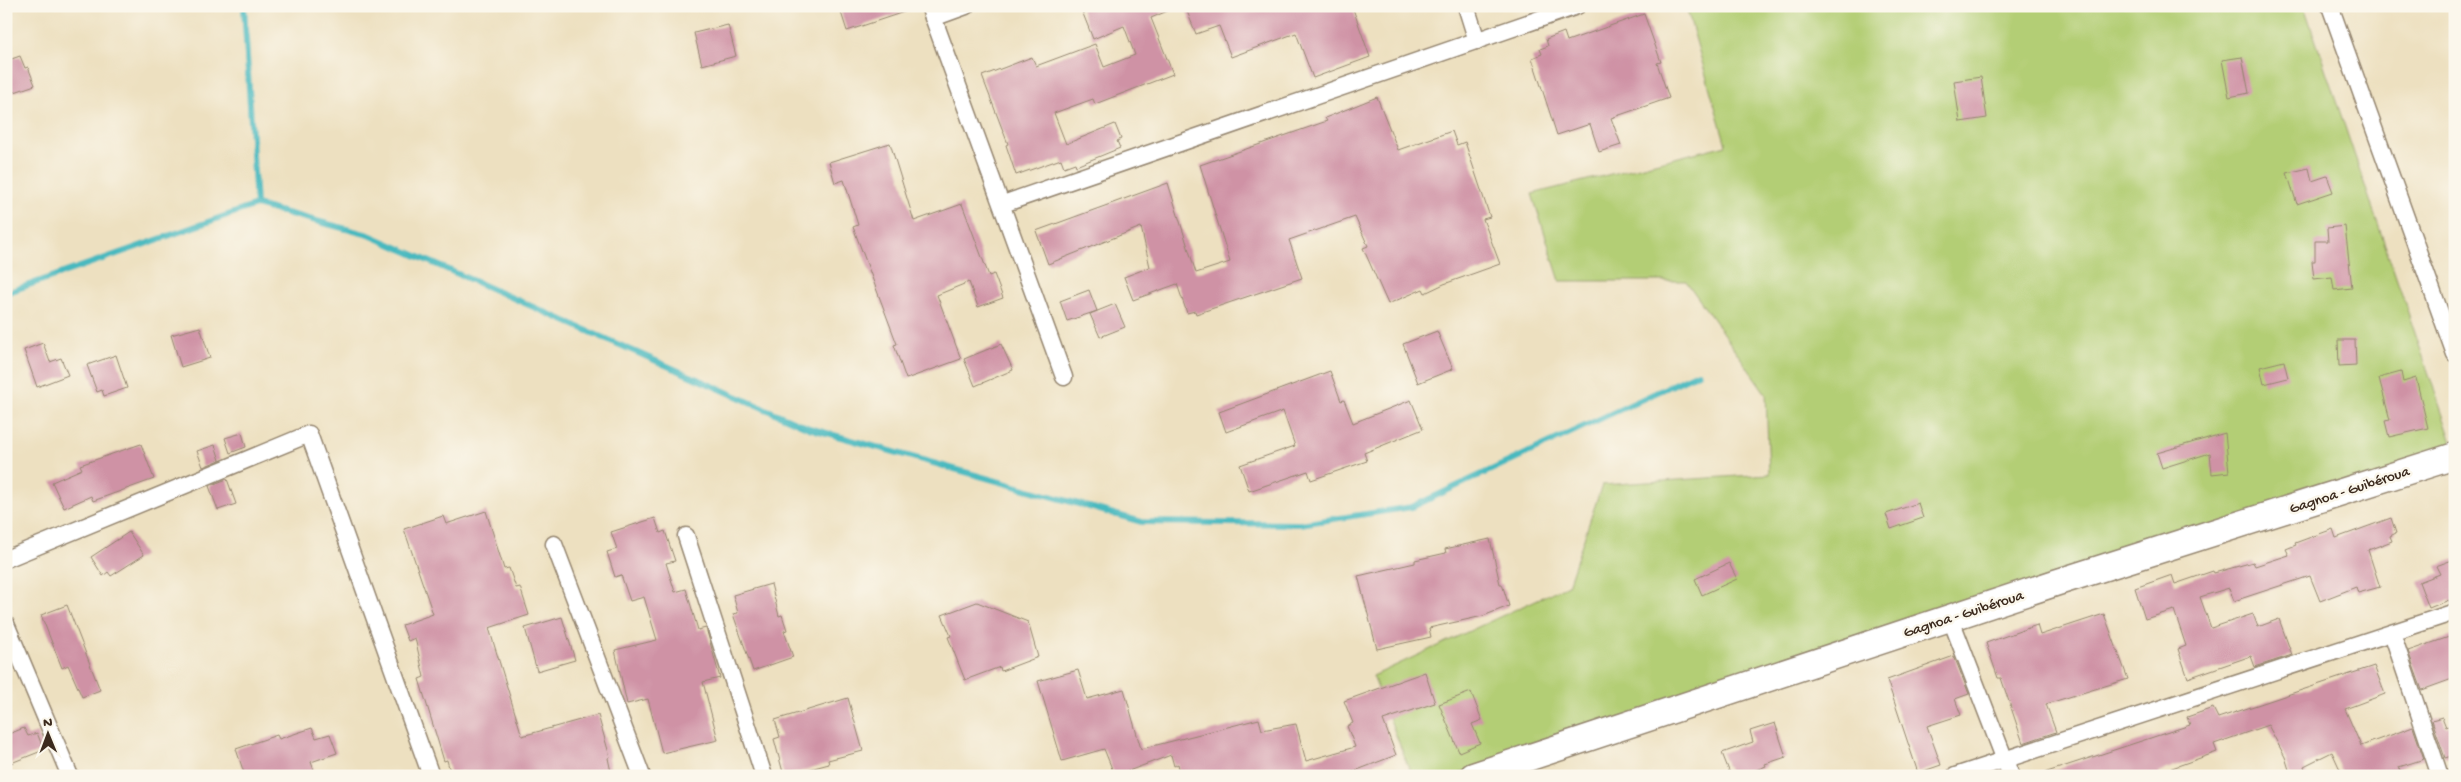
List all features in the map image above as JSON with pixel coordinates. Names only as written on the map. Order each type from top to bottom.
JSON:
[{"type":"main road","name":"Gagnoa - Guibéroua","points":[[1473,776],[1950,617],[2455,456]]},
{"type":"street","points":[[966,6],[931,12],[1064,378]]},
{"type":"street","points":[[1466,6],[1477,41]]},
{"type":"street","points":[[1002,204],[1577,6]]},
{"type":"street","points":[[2330,6],[2455,354]]},
{"type":"street","points":[[6,559],[309,434],[431,776]]},
{"type":"street","points":[[686,536],[764,776]]},
{"type":"street","points":[[554,544],[642,776]]},
{"type":"street","points":[[1955,776],[2455,612]]},
{"type":"street","points":[[1950,617],[2012,776]]},
{"type":"street","points":[[6,624],[70,776]]},
{"type":"street","points":[[2392,633],[2440,776]]},
{"type":"green space","points":[[1686,6],[2304,6],[2455,451],[1452,776],[1412,776],[1373,676],[1568,585],[1602,485],[1769,474],[1766,394],[1686,281],[1560,281],[1532,194],[1726,145]]},
{"type":"building","points":[[839,6],[912,6],[913,9],[847,31]]},
{"type":"building","points":[[1080,6],[1179,6],[1151,18],[1173,74],[1095,104],[1093,99],[1054,113],[1066,144],[1115,124],[1121,139],[1117,141],[1120,148],[1076,166],[1075,163],[1064,167],[1061,159],[1016,175],[1006,145],[1008,144],[982,76],[1032,57],[1036,66],[1095,44],[1104,67],[1135,55],[1124,26],[1093,39]]},
{"type":"building","points":[[1185,6],[1352,6],[1370,57],[1313,78],[1296,33],[1231,57],[1219,26],[1196,34]]},
{"type":"building","points":[[1644,14],[1661,62],[1657,63],[1669,98],[1611,118],[1621,145],[1599,152],[1590,124],[1557,135],[1532,58],[1542,54],[1540,49],[1548,46],[1546,39],[1564,32],[1567,41]]},
{"type":"building","points":[[728,25],[736,56],[702,65],[694,33]]},
{"type":"building","points":[[20,56],[25,68],[28,67],[35,85],[6,95],[6,61]]},
{"type":"building","points":[[2242,57],[2249,93],[2229,97],[2222,60]]},
{"type":"building","points":[[1981,77],[1987,118],[1960,122],[1954,81]]},
{"type":"building","points":[[1377,97],[1398,150],[1452,131],[1457,145],[1465,142],[1490,217],[1483,219],[1500,264],[1444,284],[1425,293],[1423,289],[1388,304],[1363,248],[1368,246],[1355,217],[1289,240],[1302,278],[1196,314],[1195,311],[1187,313],[1177,284],[1133,300],[1124,277],[1150,267],[1141,227],[1048,264],[1036,231],[1168,183],[1196,273],[1230,262],[1200,165],[1327,121],[1325,118]]},
{"type":"building","points":[[890,143],[914,221],[962,204],[989,276],[994,274],[1003,298],[978,307],[969,282],[937,295],[961,359],[906,379],[894,345],[897,344],[853,227],[858,225],[844,180],[835,183],[829,162]]},
{"type":"building","points":[[2309,168],[2312,181],[2327,176],[2333,192],[2297,204],[2287,173]]},
{"type":"building","points":[[2345,226],[2352,288],[2334,290],[2332,277],[2314,279],[2312,261],[2315,261],[2315,241],[2328,241],[2327,228]]},
{"type":"building","points":[[1089,290],[1097,311],[1067,321],[1060,301]]},
{"type":"building","points":[[1115,304],[1125,327],[1100,337],[1090,314]]},
{"type":"building","points":[[200,327],[210,358],[181,367],[171,335]]},
{"type":"building","points":[[1437,331],[1453,369],[1418,383],[1403,344]]},
{"type":"building","points":[[2338,340],[2355,340],[2356,365],[2339,366]]},
{"type":"building","points":[[43,343],[50,362],[61,358],[68,375],[37,387],[24,350]]},
{"type":"building","points":[[1001,344],[1013,370],[975,386],[964,359]]},
{"type":"building","points":[[116,355],[127,388],[104,396],[102,390],[97,392],[87,365]]},
{"type":"building","points":[[2284,361],[2288,378],[2264,384],[2260,367]]},
{"type":"building","points":[[1330,371],[1341,401],[1344,400],[1353,423],[1411,400],[1423,429],[1364,453],[1367,461],[1311,480],[1308,471],[1249,491],[1240,465],[1295,446],[1283,411],[1226,432],[1219,412]]},
{"type":"building","points":[[2401,372],[2403,382],[2416,378],[2428,428],[2389,437],[2385,421],[2390,420],[2379,378]]},
{"type":"building","points":[[242,433],[246,447],[230,453],[225,438]]},
{"type":"building","points":[[2225,433],[2229,472],[2212,474],[2210,453],[2162,468],[2157,453]]},
{"type":"building","points":[[141,444],[154,479],[93,501],[91,496],[64,508],[52,482],[82,469],[80,465]]},
{"type":"building","points":[[215,445],[220,460],[203,467],[197,451]]},
{"type":"building","points":[[227,479],[236,504],[218,510],[209,486]]},
{"type":"building","points":[[1918,503],[1923,518],[1891,529],[1886,514]]},
{"type":"building","points":[[486,511],[504,569],[509,568],[516,588],[520,587],[529,615],[489,628],[522,736],[598,715],[610,757],[608,758],[611,772],[597,776],[465,776],[463,771],[451,775],[447,760],[444,761],[419,679],[424,677],[415,638],[408,641],[402,625],[433,614],[404,529],[443,516],[446,524]]},
{"type":"building","points":[[655,518],[660,533],[665,531],[675,561],[666,563],[675,592],[686,589],[698,630],[706,628],[720,678],[703,682],[718,740],[662,753],[648,699],[627,704],[615,650],[657,640],[644,597],[630,601],[621,575],[615,577],[607,552],[617,549],[611,532]]},
{"type":"building","points":[[2391,518],[2396,533],[2390,536],[2392,541],[2368,550],[2380,587],[2358,593],[2356,587],[2320,601],[2310,576],[2234,601],[2229,588],[2200,597],[2211,628],[2253,614],[2258,627],[2279,619],[2292,655],[2255,667],[2251,656],[2188,678],[2178,649],[2186,646],[2174,610],[2145,619],[2135,588],[2172,575],[2175,584],[2213,571],[2214,573],[2253,562],[2255,566],[2289,555],[2286,549],[2296,545],[2295,543],[2333,529],[2336,538]]},
{"type":"building","points":[[129,532],[144,555],[111,576],[108,572],[103,576],[91,557]]},
{"type":"building","points":[[1490,539],[1500,584],[1502,584],[1509,606],[1483,616],[1429,628],[1431,637],[1377,649],[1358,576],[1415,563],[1415,560],[1446,553],[1445,549]]},
{"type":"building","points":[[2455,559],[2455,602],[2450,603],[2449,600],[2429,608],[2419,582],[2440,574],[2436,566]]},
{"type":"building","points":[[1729,563],[1737,579],[1702,595],[1695,579]]},
{"type":"building","points":[[771,584],[779,616],[782,615],[787,630],[784,631],[793,657],[753,671],[733,614],[738,613],[733,595]]},
{"type":"building","points":[[977,602],[1028,622],[1038,657],[1001,671],[1000,667],[965,680],[948,637],[951,636],[942,615]]},
{"type":"building","points":[[67,605],[100,690],[82,697],[68,665],[62,668],[41,615]]},
{"type":"building","points":[[2104,614],[2128,679],[2046,704],[2056,732],[2023,743],[2001,678],[1998,678],[1986,643],[2037,625],[2040,635]]},
{"type":"building","points":[[562,617],[575,660],[537,671],[525,628]]},
{"type":"building","points":[[2455,635],[2455,678],[2422,690],[2408,651]]},
{"type":"building","points":[[1954,656],[1969,694],[1955,699],[1961,715],[1927,726],[1941,765],[1918,773],[1887,680]]},
{"type":"building","points":[[2374,666],[2385,694],[2345,709],[2361,746],[2413,727],[2424,759],[2399,767],[2402,776],[2343,776],[2332,752],[2304,766],[2307,776],[2291,776],[2285,757],[2268,725],[2214,744],[2217,752],[2158,773],[2159,776],[2045,776],[2044,773],[2190,725],[2187,717],[2213,708],[2218,718]]},
{"type":"building","points":[[1078,670],[1087,699],[1124,689],[1141,749],[1259,719],[1262,730],[1296,724],[1306,761],[1355,747],[1347,726],[1353,723],[1344,701],[1425,672],[1435,703],[1383,720],[1396,755],[1342,776],[1181,776],[1178,764],[1174,766],[1171,755],[1115,776],[1104,749],[1062,761],[1038,681]]},
{"type":"building","points":[[1471,692],[1482,720],[1472,724],[1480,743],[1459,752],[1439,704]]},
{"type":"building","points":[[848,698],[863,751],[828,760],[829,764],[784,776],[774,739],[780,737],[775,720]]},
{"type":"building","points":[[2442,717],[2446,727],[2455,723],[2455,755],[2445,758],[2432,720]]},
{"type":"building","points":[[1775,723],[1786,757],[1765,764],[1766,766],[1741,776],[1731,776],[1722,753],[1753,742],[1750,731]]},
{"type":"building","points":[[24,728],[28,736],[37,733],[44,750],[6,765],[6,735]]},
{"type":"building","points":[[312,728],[316,738],[330,734],[337,753],[311,762],[316,776],[245,776],[236,749],[277,735],[279,739]]},
{"type":"waterway","points":[[6,293],[256,205],[244,6]]},
{"type":"waterway","points":[[256,205],[369,235],[809,428],[1142,522],[1300,524],[1412,507],[1698,373]]}]
